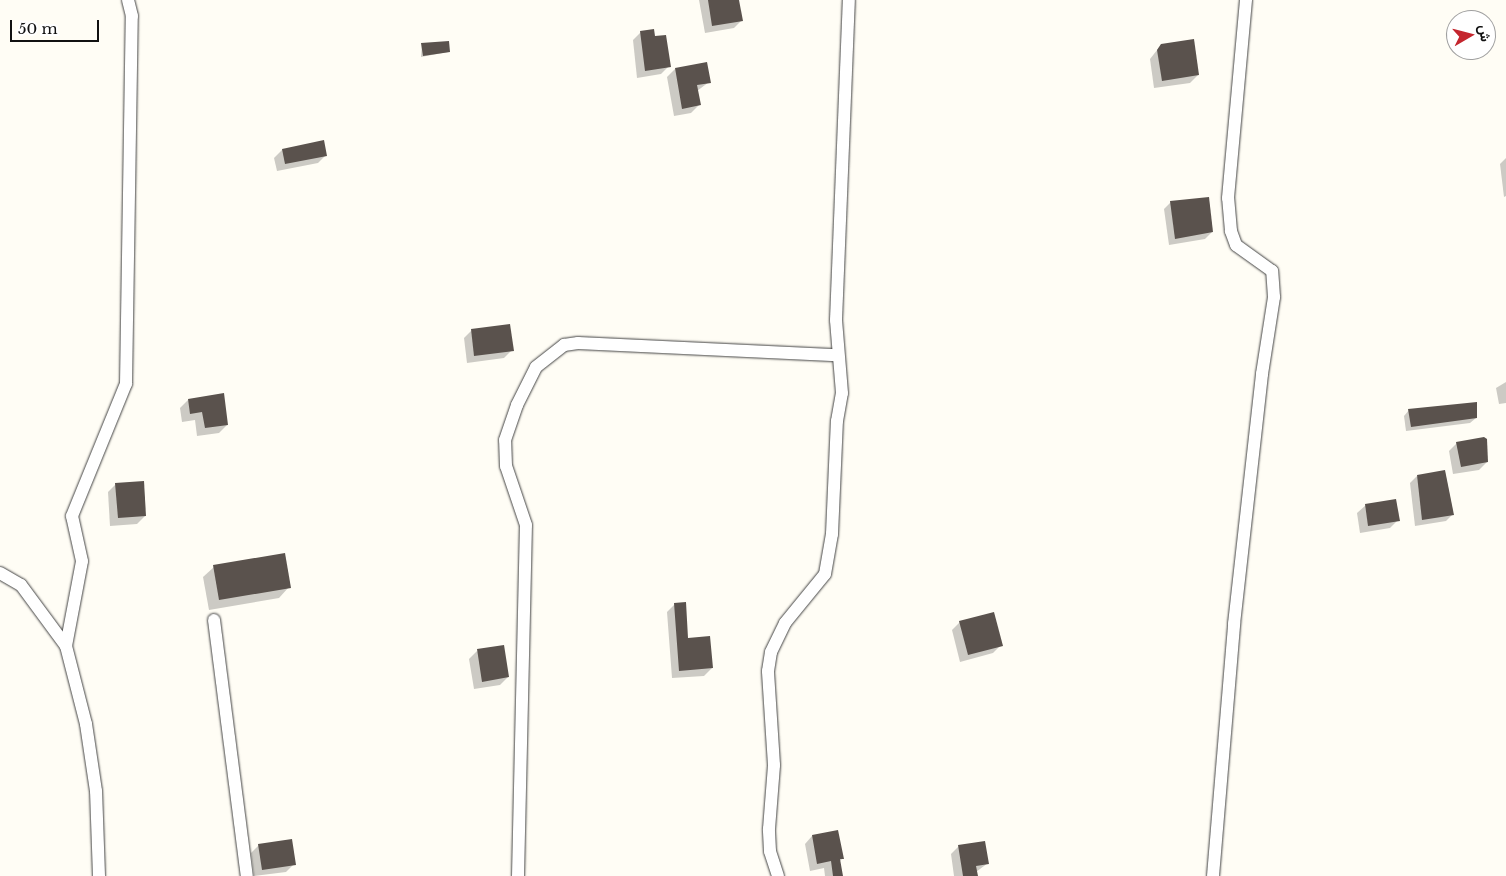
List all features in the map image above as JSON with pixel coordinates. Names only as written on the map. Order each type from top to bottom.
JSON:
[{"type":"street","points":[[66,646],[82,561],[72,516],[126,384],[132,26],[128,0]]},
{"type":"street","points":[[778,876],[770,850],[769,829],[774,765],[768,671],[771,652],[785,623],[813,590],[830,560],[837,421],[842,393],[837,355],[836,320],[849,0]]},
{"type":"street","points":[[1213,876],[1234,624],[1262,374],[1274,297],[1272,271],[1236,245],[1231,230],[1228,198],[1246,0]]},
{"type":"street","points":[[518,876],[526,525],[506,466],[505,440],[517,405],[536,368],[564,346],[578,344],[837,355]]},
{"type":"street","points":[[0,573],[21,586],[66,646],[86,724],[99,813],[99,876]]},
{"type":"street","points":[[214,620],[247,876]]},
{"type":"building","points":[[708,0],[739,0],[743,21],[712,26]]},
{"type":"building","points":[[654,29],[655,36],[666,35],[671,67],[645,71],[640,31]]},
{"type":"building","points":[[1194,39],[1199,75],[1162,81],[1157,50],[1161,44]]},
{"type":"building","points":[[449,41],[450,52],[423,56],[421,43]]},
{"type":"building","points":[[707,62],[711,83],[697,85],[701,105],[682,109],[675,68]]},
{"type":"building","points":[[324,140],[327,156],[285,164],[282,149]]},
{"type":"building","points":[[1209,197],[1213,232],[1175,239],[1170,201]]},
{"type":"building","points":[[510,324],[514,351],[474,356],[471,329]]},
{"type":"building","points":[[224,393],[228,425],[205,428],[202,412],[190,414],[188,399]]},
{"type":"building","points":[[1477,402],[1477,418],[1411,427],[1408,409]]},
{"type":"building","points":[[1484,437],[1487,439],[1488,462],[1461,467],[1456,442]]},
{"type":"building","points":[[1445,470],[1454,515],[1422,520],[1417,475]]},
{"type":"building","points":[[144,481],[146,516],[118,518],[115,483]]},
{"type":"building","points":[[1396,499],[1400,521],[1368,526],[1365,504]]},
{"type":"building","points":[[285,553],[291,588],[219,600],[213,565]]},
{"type":"building","points":[[686,602],[688,638],[710,636],[713,668],[679,671],[674,603]]},
{"type":"building","points":[[994,612],[1003,646],[968,655],[959,621]]},
{"type":"building","points":[[504,645],[509,677],[482,682],[477,649]]},
{"type":"building","points":[[838,830],[844,859],[840,859],[843,876],[833,876],[831,861],[817,864],[812,835]]},
{"type":"building","points":[[292,839],[296,865],[262,870],[258,844]]},
{"type":"building","points":[[985,841],[989,864],[976,866],[978,876],[963,876],[958,845]]}]
